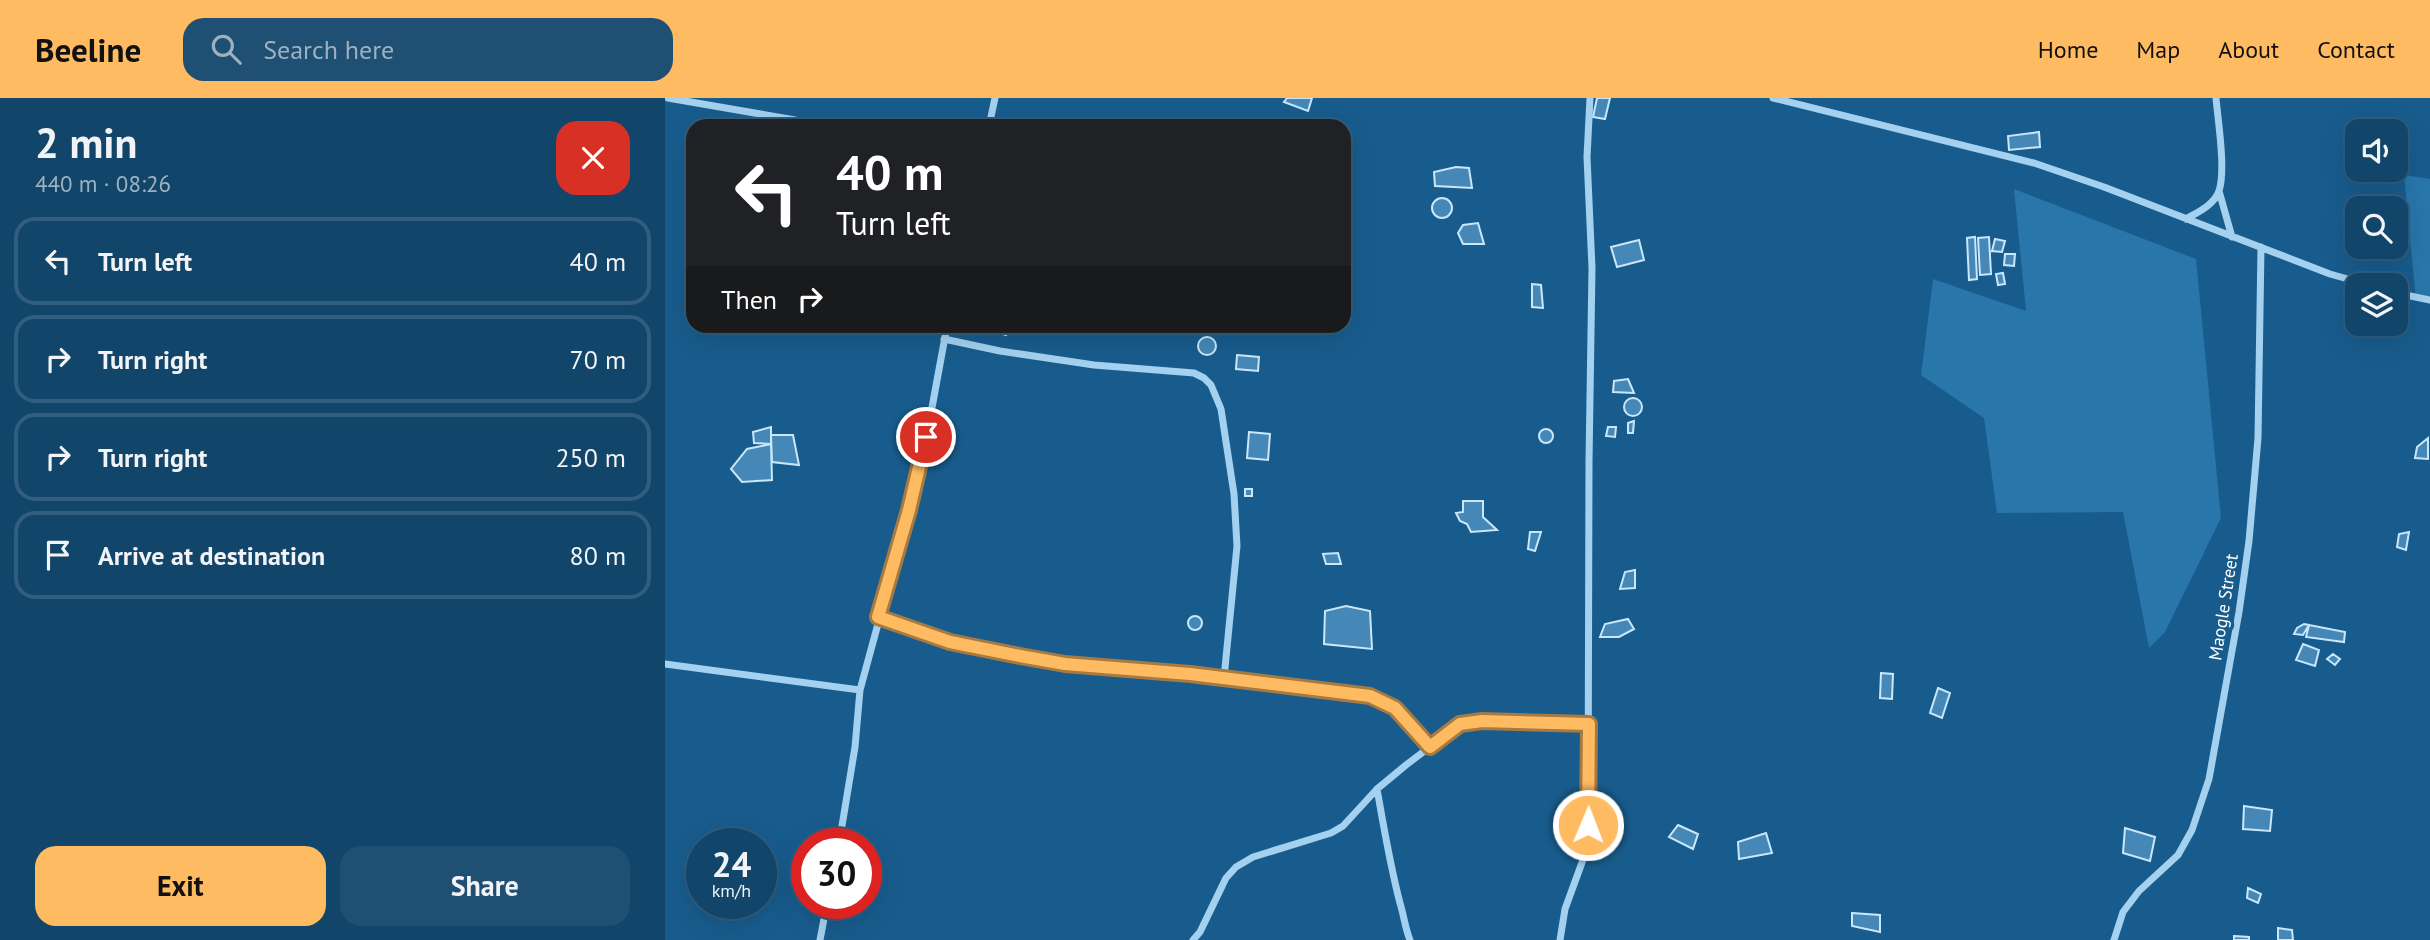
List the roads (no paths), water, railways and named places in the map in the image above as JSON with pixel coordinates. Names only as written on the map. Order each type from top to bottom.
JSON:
[{"type":"street","points":[[668,98],[789,119]]},
{"type":"street","points":[[990,119],[995,98]]},
{"type":"street","points":[[1560,940],[1565,909],[1584,857],[1588,825],[1592,268],[1587,157],[1591,98]]},
{"type":"street","points":[[1773,98],[2034,163],[2345,278]]},
{"type":"street","points":[[2216,98],[2221,168],[2219,191],[2232,237]]},
{"type":"street","points":[[2186,219],[2211,202],[2219,191]]},
{"type":"street","name":"Maogle Street","points":[[2114,940],[2123,912],[2139,891],[2178,855],[2192,830],[2209,779],[2249,541],[2257,438],[2261,247]]},
{"type":"street","points":[[2408,295],[2430,300]]},
{"type":"street","points":[[842,828],[855,747],[860,690],[909,510],[945,333]]},
{"type":"street","points":[[944,339],[1067,361],[1194,373],[1204,377],[1211,385],[1221,409],[1226,438],[1234,495],[1237,546],[1224,678]]},
{"type":"street","points":[[878,617],[950,642],[1065,664],[1224,678],[1370,696],[1395,708],[1430,747]]},
{"type":"street","points":[[665,664],[860,690]]},
{"type":"street","points":[[1193,940],[1200,932],[1226,878],[1236,867],[1253,857],[1331,833],[1357,812],[1377,789],[1460,724],[1482,721],[1589,724]]},
{"type":"street","points":[[1377,789],[1391,873],[1410,940]]},
{"type":"street","points":[[820,940],[824,919]]}]
